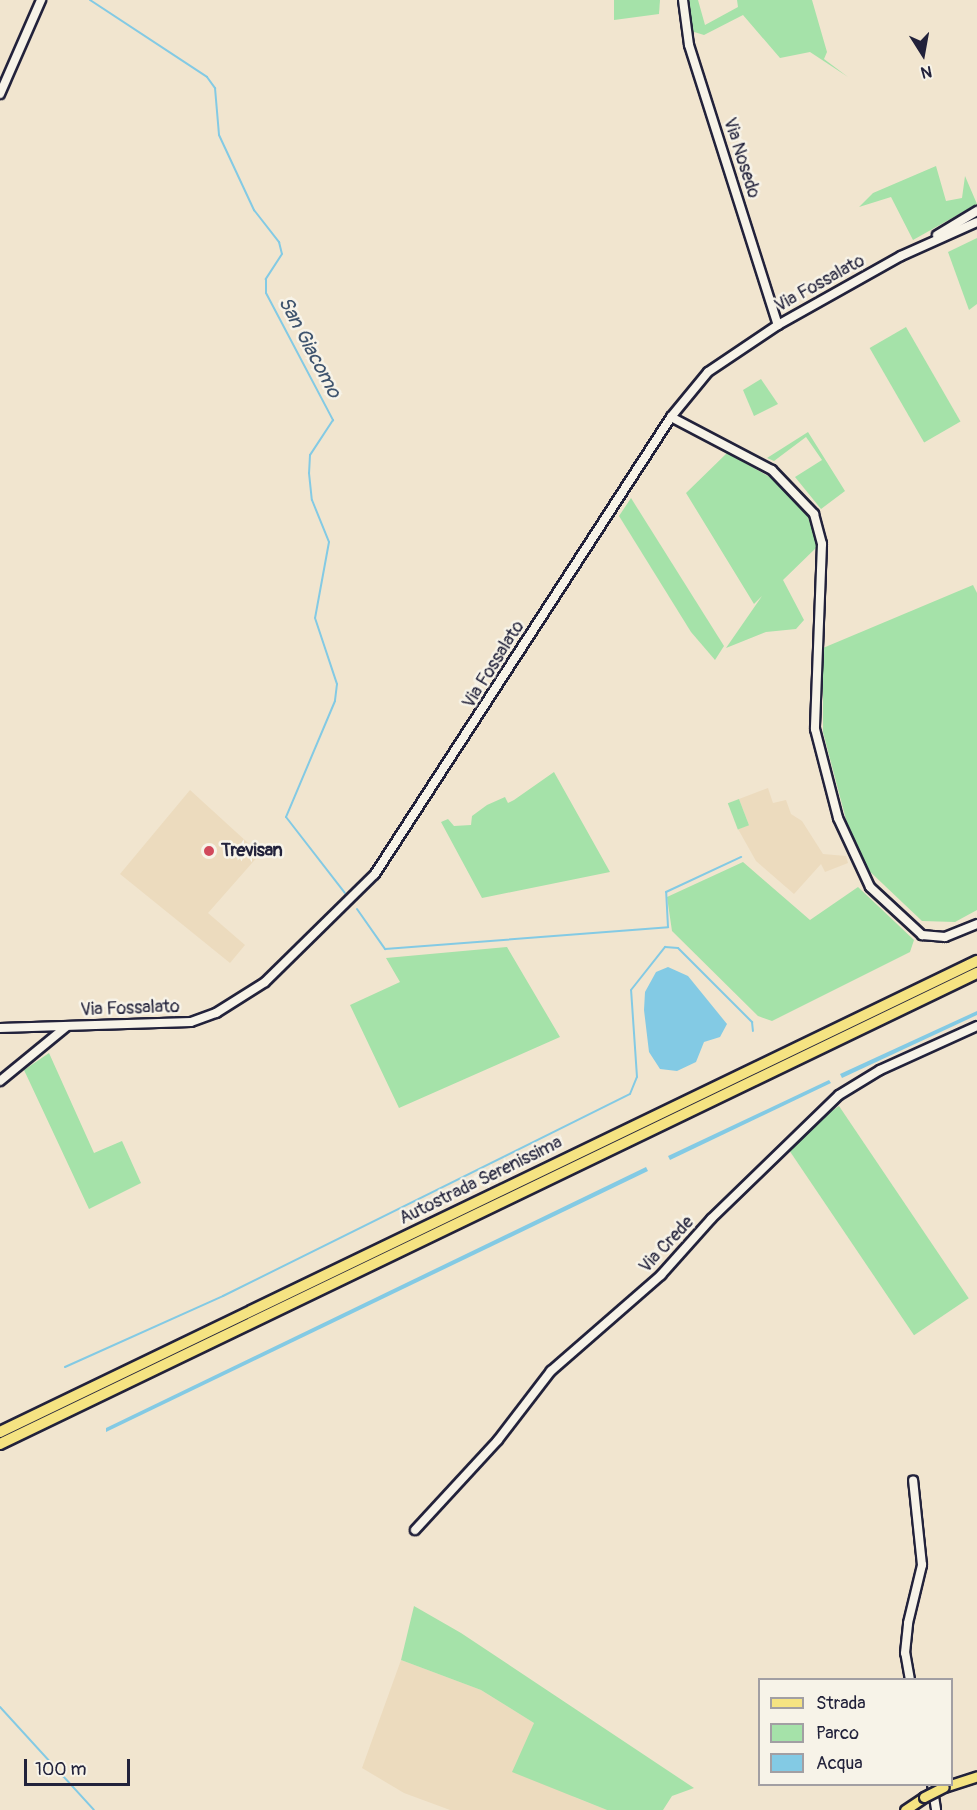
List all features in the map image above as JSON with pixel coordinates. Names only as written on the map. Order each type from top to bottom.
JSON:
[{"type":"highway","name":"Autostrada Serenissima","points":[[0,1432],[977,961]]},
{"type":"highway","name":"Autostrada Serenissima","points":[[0,1444],[977,973]]},
{"type":"main road","points":[[953,1784],[977,1776]]},
{"type":"main road","points":[[905,1810],[924,1797],[947,1786]]},
{"type":"street","points":[[0,94],[41,0]]},
{"type":"street","name":"Via Nosedo","points":[[683,0],[689,45],[778,325]]},
{"type":"street","points":[[929,242],[977,211]]},
{"type":"street","name":"Via Fossalato","points":[[0,1028],[168,1025],[216,1013],[265,982],[348,905],[396,843],[671,417],[716,365],[778,325],[929,242],[977,222]]},
{"type":"street","points":[[671,417],[772,470],[814,514],[822,544],[815,729],[824,771],[849,848],[870,887],[922,935],[945,937],[977,924]]},
{"type":"street","name":"Via Crede","points":[[415,1530],[498,1440],[551,1371],[661,1275],[711,1219],[840,1095],[880,1070],[977,1026]]},
{"type":"street","points":[[0,1081],[66,1027]]},
{"type":"street","points":[[910,1678],[907,1633],[922,1565],[913,1480]]},
{"type":"street","points":[[932,1786],[936,1810]]},
{"type":"shaded area","points":[[768,788],[773,803],[786,800],[791,814],[802,821],[823,854],[846,856],[848,863],[825,872],[821,864],[794,894],[756,861],[738,829],[749,825],[739,799]]},
{"type":"shaded area","points":[[190,790],[260,854],[208,913],[245,945],[230,963],[120,874]]},
{"type":"shaded area","points":[[401,1660],[481,1690],[534,1723],[532,1729],[574,1797],[607,1810],[450,1810],[404,1793],[362,1768]]},
{"type":"green space","points":[[614,0],[660,0],[659,14],[614,20]]},
{"type":"green space","points":[[686,0],[698,0],[705,25],[738,7],[737,0],[812,0],[827,52],[824,59],[848,77],[810,52],[780,58],[743,15],[704,35],[691,31]]},
{"type":"green space","points":[[936,166],[946,201],[962,198],[965,176],[977,204],[913,240],[891,197],[859,207],[873,193]]},
{"type":"green space","points":[[977,238],[977,304],[969,310],[948,252]]},
{"type":"green space","points":[[906,327],[960,421],[924,442],[870,348]]},
{"type":"green space","points":[[761,379],[778,404],[754,416],[743,390]]},
{"type":"green space","points":[[808,432],[845,491],[821,509],[795,477],[822,460],[806,437],[774,461],[767,458]]},
{"type":"green space","points":[[727,453],[775,480],[803,505],[819,545],[783,580],[804,620],[796,629],[766,632],[726,648],[762,596],[754,604],[686,493]]},
{"type":"green space","points":[[631,498],[724,646],[715,660],[691,632],[619,516]]},
{"type":"green space","points":[[973,585],[977,593],[977,910],[955,922],[922,921],[864,866],[849,831],[823,732],[823,648]]},
{"type":"green space","points":[[554,772],[610,872],[482,898],[441,822],[448,819],[454,826],[471,825],[472,816],[487,805],[505,797],[508,803]]},
{"type":"green space","points":[[739,799],[749,825],[738,829],[728,803]]},
{"type":"green space","points":[[743,862],[810,920],[858,887],[914,940],[910,952],[772,1021],[758,1016],[672,931],[667,897]]},
{"type":"green space","points":[[507,947],[560,1037],[399,1108],[350,1005],[400,982],[386,958]]},
{"type":"green space","points":[[49,1053],[94,1153],[122,1141],[141,1183],[89,1209],[24,1070]]},
{"type":"green space","points":[[839,1106],[969,1298],[914,1335],[784,1143]]},
{"type":"green space","points":[[414,1606],[461,1633],[694,1788],[672,1796],[663,1810],[607,1810],[512,1772],[534,1723],[481,1690],[401,1660]]},
{"type":"water","points":[[668,967],[688,976],[727,1024],[720,1037],[704,1042],[696,1062],[677,1071],[660,1069],[649,1052],[644,1010],[645,992],[656,972]]},
{"type":"water","points":[[977,1011],[977,1015],[842,1078],[840,1074]]},
{"type":"water","points":[[829,1080],[831,1083],[670,1160],[668,1156]]},
{"type":"water","points":[[646,1167],[648,1171],[106,1432],[106,1428]]},
{"type":"waterway","name":"San Giacomo","points":[[90,0],[207,77],[215,88],[219,135],[254,210],[279,242],[282,254],[266,279],[266,293],[333,420],[310,455],[309,473],[312,500],[329,542],[315,618],[337,684],[335,701],[286,817],[345,893]]},
{"type":"waterway","points":[[357,909],[385,949],[668,927],[666,892],[741,857]]},
{"type":"waterway","points":[[65,1367],[223,1296],[630,1094],[637,1077],[631,990],[665,947],[678,948],[752,1022],[753,1031]]},
{"type":"waterway","points":[[0,1707],[94,1810]]},
{"type":"place","name":"Trevisan","points":[[209,851]]}]
